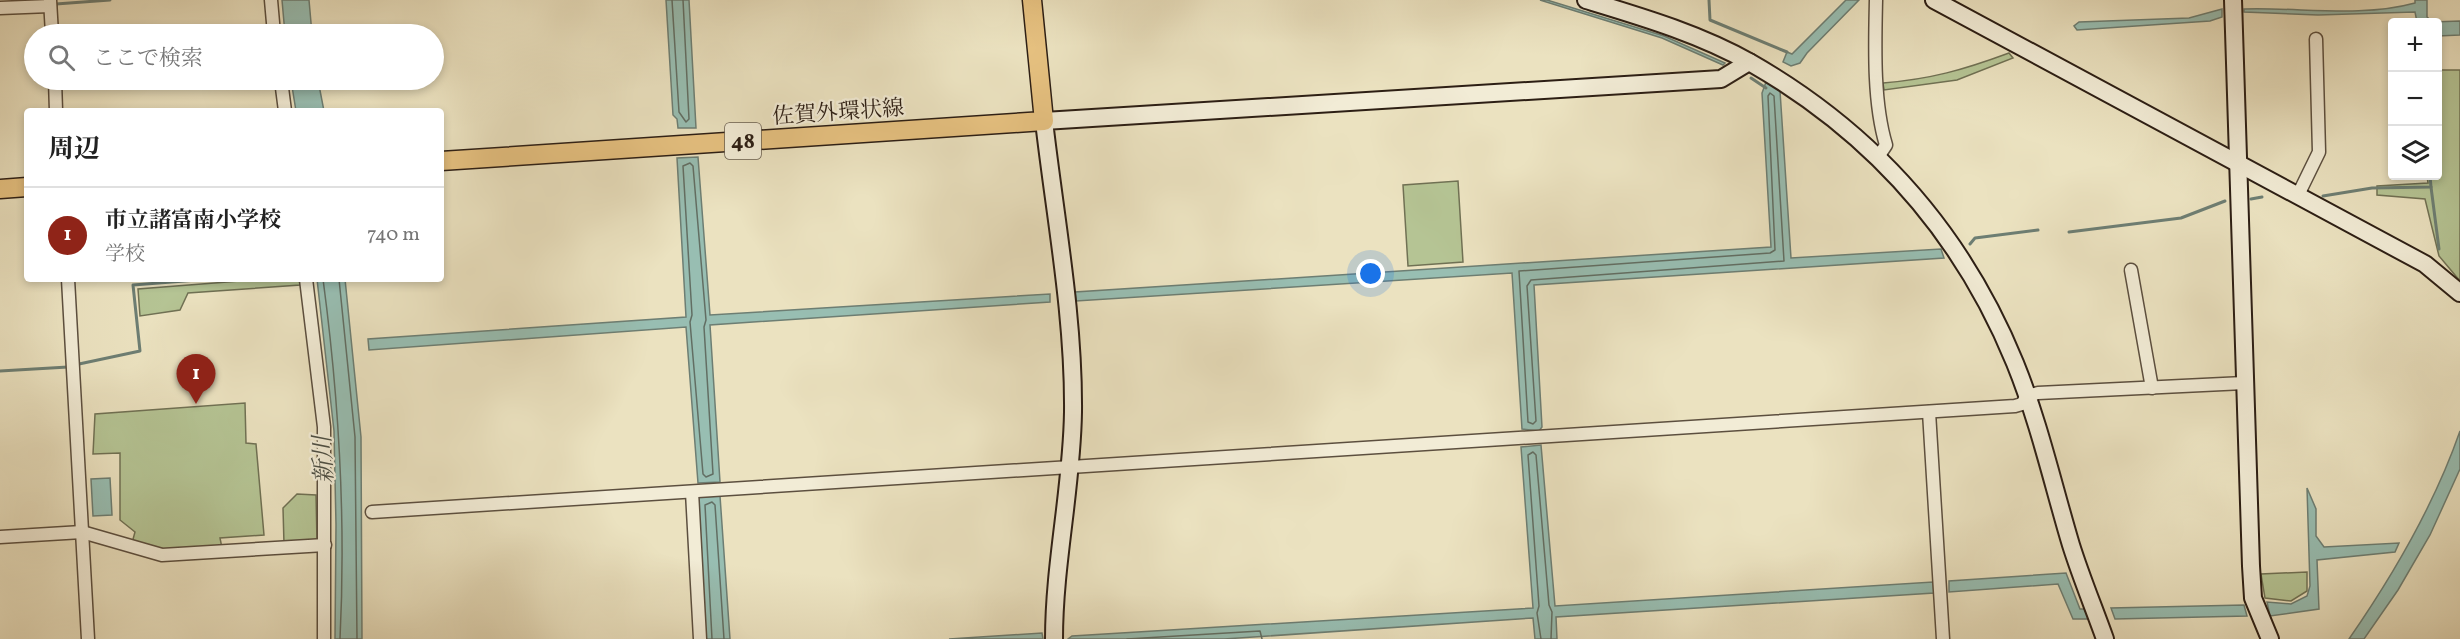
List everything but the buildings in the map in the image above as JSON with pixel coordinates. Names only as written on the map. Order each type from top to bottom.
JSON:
[{"type":"main road","points":[[1032,0],[1044,121]]},
{"type":"main road","name":"佐賀外環状線","points":[[444,161],[1044,121]]},
{"type":"main road","points":[[0,189],[24,187]]},
{"type":"street","points":[[271,0],[273,24]]},
{"type":"street","points":[[1586,0],[1659,22],[1749,62],[1822,110],[1878,157],[1904,183],[1949,238],[1989,304],[2027,396],[2072,548],[2105,639]]},
{"type":"street","points":[[1876,0],[1875,37],[1881,128],[1886,145],[1878,157]]},
{"type":"street","points":[[1934,0],[2425,264],[2460,293]]},
{"type":"street","points":[[2232,0],[2253,598],[2260,620],[2270,639]]},
{"type":"street","points":[[0,8],[50,3],[51,24]]},
{"type":"street","points":[[2298,195],[2319,152],[2316,39]]},
{"type":"street","points":[[1054,639],[1058,579],[1071,466],[1071,348],[1044,121],[1721,79],[1749,62]]},
{"type":"street","points":[[55,90],[56,108]]},
{"type":"street","points":[[282,90],[285,108]]},
{"type":"street","points":[[2131,270],[2152,388]]},
{"type":"street","points":[[68,282],[88,639]]},
{"type":"street","points":[[306,282],[324,428],[324,639]]},
{"type":"street","points":[[372,512],[1929,412],[2015,406],[2022,404],[2027,396],[2038,393],[2244,383]]},
{"type":"street","points":[[1929,412],[1943,639]]},
{"type":"street","points":[[692,492],[700,639]]},
{"type":"street","points":[[0,537],[82,532],[162,555],[325,545]]},
{"type":"green space","points":[[2009,53],[2013,58],[1957,80],[1884,90],[1883,83],[1947,73]]},
{"type":"green space","points":[[2442,70],[2460,70],[2460,281],[2439,256],[2425,199],[2377,195],[2377,186],[2428,183],[2428,180],[2442,180]]},
{"type":"green space","points":[[1458,181],[1463,262],[1408,266],[1403,185]]},
{"type":"green space","points":[[228,282],[300,282],[300,285],[188,293],[180,310],[140,316],[138,289]]},
{"type":"green space","points":[[245,403],[246,443],[256,444],[264,535],[220,538],[222,548],[162,551],[132,543],[135,532],[120,520],[120,453],[93,454],[95,414]]},
{"type":"green space","points":[[297,494],[316,495],[317,542],[284,544],[283,508]]},
{"type":"green space","points":[[2307,572],[2307,591],[2291,601],[2265,598],[2261,574]]},
{"type":"water","points":[[282,0],[309,0],[311,24],[284,24]]},
{"type":"water","points":[[666,0],[689,0],[696,128],[678,128],[677,119],[673,115]]},
{"type":"water","points":[[1540,0],[1547,0],[1664,36],[1725,63],[1723,65],[1662,38]]},
{"type":"water","points":[[1846,0],[1859,0],[1800,63],[1791,66],[1783,62],[1787,52],[1792,54]]},
{"type":"water","points":[[2415,0],[2427,0],[2428,18],[2416,18],[2415,12],[2318,15],[2244,12],[2244,9],[2373,10],[2415,3]]},
{"type":"water","points":[[2222,9],[2222,17],[2210,21],[2077,30],[2074,26],[2079,22],[2189,18]]},
{"type":"water","points":[[2460,21],[2460,35],[2442,36],[2442,22]]},
{"type":"water","points":[[1766,82],[1780,91],[1791,258],[1941,249],[1944,258],[1534,285],[1542,427],[1539,431],[1522,429],[1512,273],[1076,301],[1075,292],[1771,247],[1762,93]]},
{"type":"water","points":[[293,90],[320,90],[323,108],[296,108]]},
{"type":"water","points":[[698,157],[710,315],[1050,294],[1050,302],[710,325],[720,482],[698,483],[686,327],[369,350],[368,339],[686,317],[677,158]]},
{"type":"water","points":[[317,282],[345,282],[361,437],[362,639],[335,639],[334,431]]},
{"type":"water","points":[[2460,431],[2460,469],[2430,535],[2398,590],[2364,639],[2349,639],[2382,590],[2412,539],[2450,459]]},
{"type":"water","points":[[1541,445],[1555,606],[1933,582],[1934,593],[1556,617],[1557,639],[1535,639],[1533,618],[1224,639],[1068,639],[1072,636],[1533,608],[1521,447]]},
{"type":"water","points":[[110,478],[112,515],[93,516],[91,479]]},
{"type":"water","points":[[2307,488],[2316,509],[2316,536],[2324,547],[2399,543],[2395,552],[2317,560],[2319,609],[2270,616],[2267,602],[2291,604],[2307,596],[2310,586]]},
{"type":"water","points":[[720,496],[730,639],[706,639],[698,497]]},
{"type":"water","points":[[2066,573],[2080,609],[2085,609],[2089,619],[2073,619],[2058,584],[1949,592],[1949,581]]},
{"type":"water","points":[[2244,605],[2247,616],[2115,619],[2111,608]]},
{"type":"water","points":[[1042,633],[1043,639],[949,639]]},
{"type":"waterway","points":[[56,4],[110,0]]},
{"type":"waterway","points":[[1709,0],[1710,20],[1787,52]]},
{"type":"waterway","points":[[1751,78],[1766,88]]},
{"type":"waterway","points":[[2323,196],[2372,188],[2431,187],[2430,180]]},
{"type":"waterway","points":[[2431,187],[2439,249]]},
{"type":"waterway","points":[[2251,199],[2262,197]]},
{"type":"waterway","points":[[2069,232],[2181,218],[2225,201]]},
{"type":"waterway","points":[[1970,244],[1975,238],[2038,230]]},
{"type":"waterway","points":[[79,364],[140,351],[133,285],[172,282]]},
{"type":"waterway","points":[[0,371],[68,367]]},
{"type":"place","name":"市立諸富南小学校","points":[[196,404]]},
{"type":"water label","name":"新川","points":[[323,460]]}]
